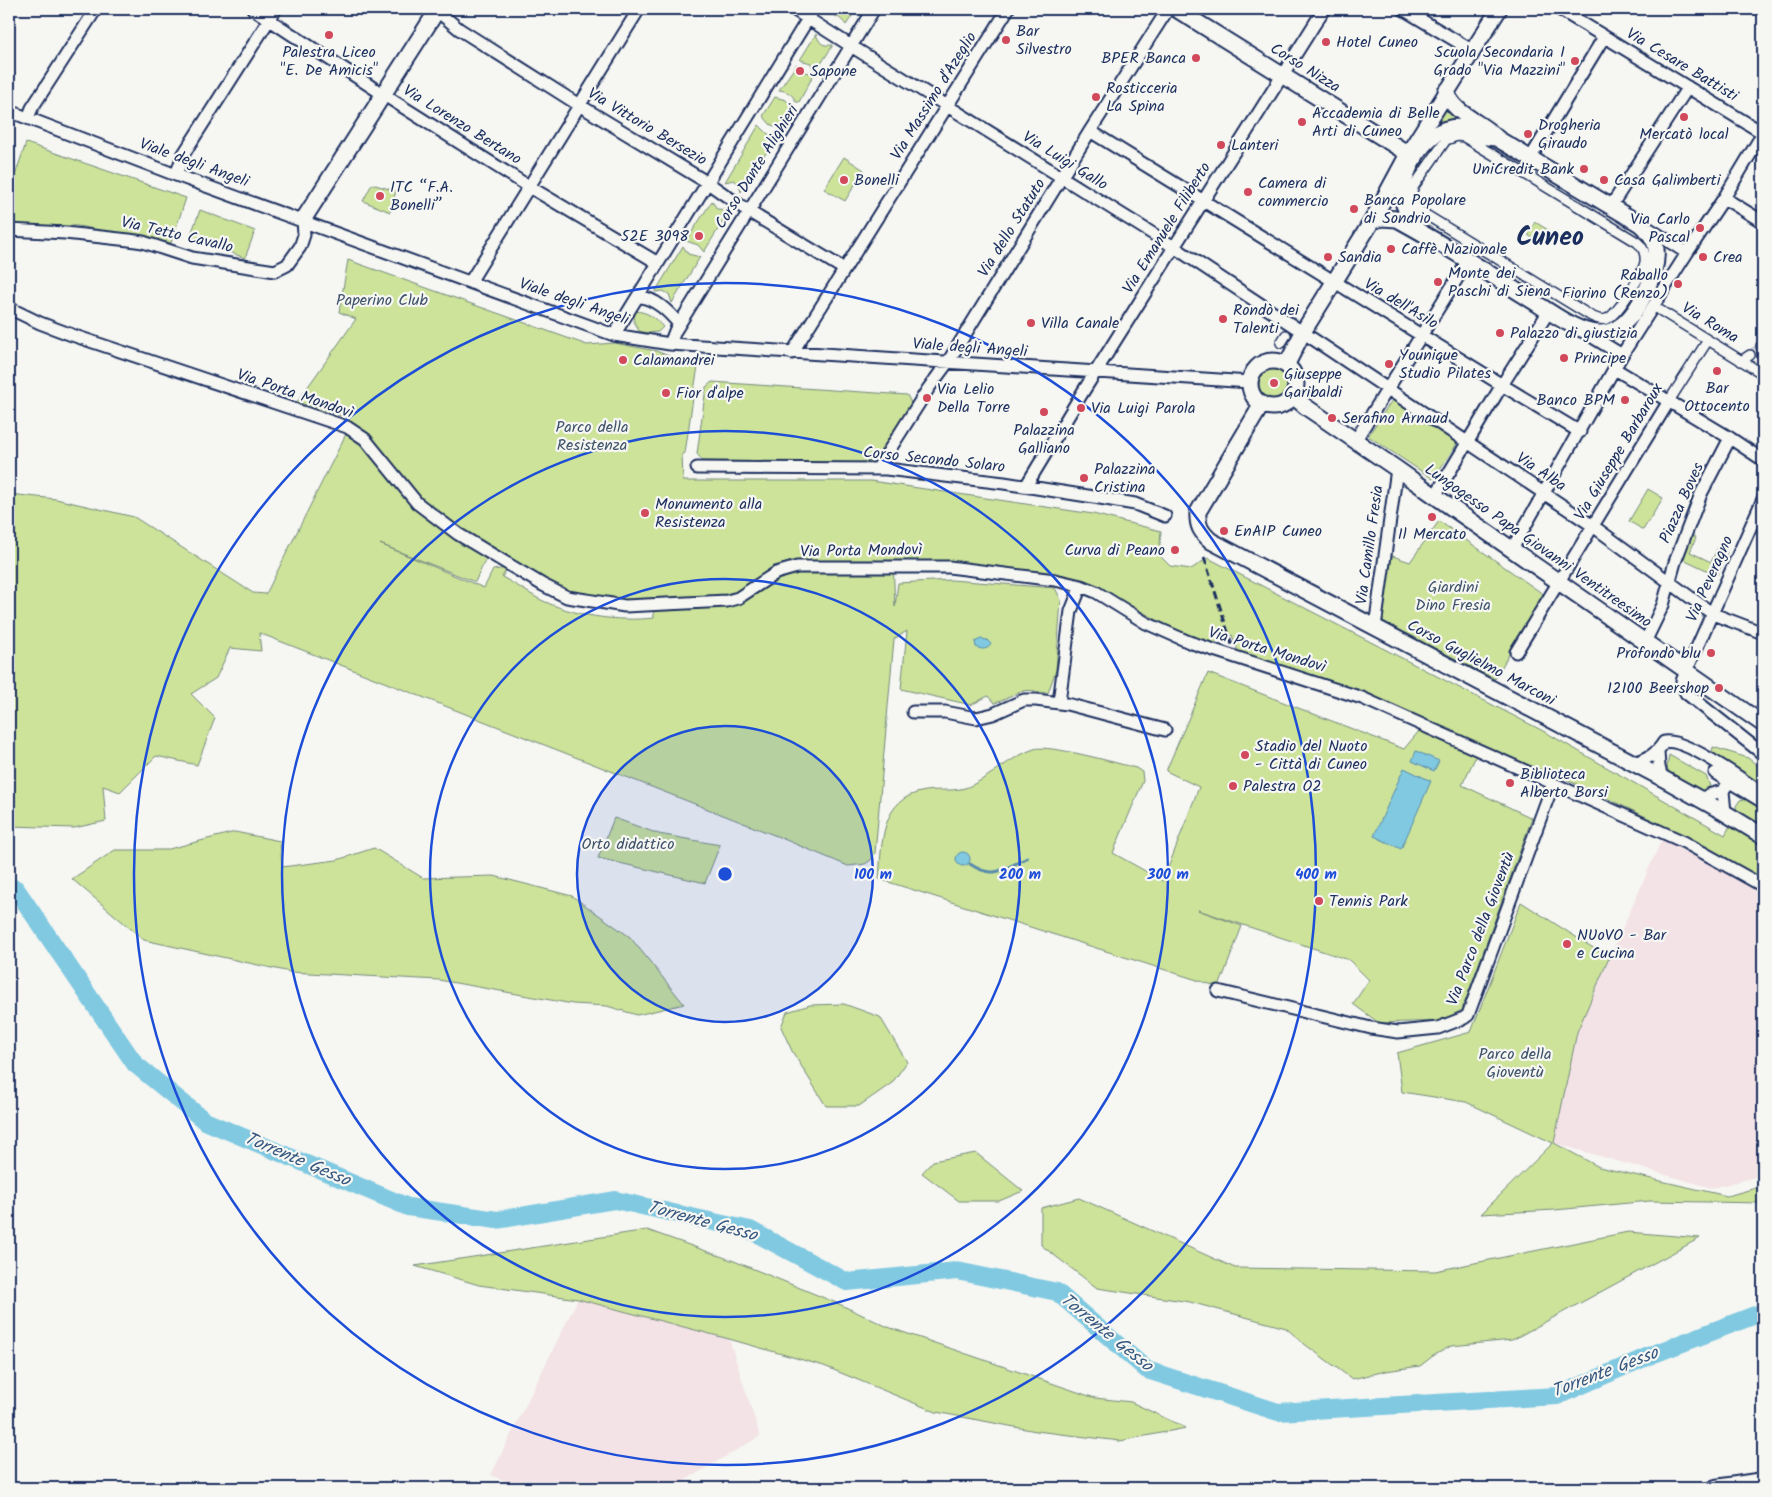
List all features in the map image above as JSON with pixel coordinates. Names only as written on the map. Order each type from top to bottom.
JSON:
[{"type":"main road","points":[[1723,1488],[1763,1480]]},
{"type":"street","points":[[28,118],[32,108],[96,9]]},
{"type":"street","name":"Via Lorenzo Bertano","points":[[253,9],[272,14],[384,95],[528,186],[658,263]]},
{"type":"street","points":[[303,220],[384,95],[436,9]]},
{"type":"street","name":"Via Vittorio Bersezio","points":[[436,9],[459,29],[579,105],[708,183],[748,211],[844,269]]},
{"type":"street","points":[[470,282],[639,9]]},
{"type":"street","name":"Via Luigi Gallo","points":[[793,9],[811,13],[851,46],[1174,247],[1303,332]]},
{"type":"street","name":"Corso Dante Alighieri","points":[[670,344],[679,324],[874,9]]},
{"type":"street","name":"Via Massimo d'Azeglio","points":[[792,353],[1008,9]]},
{"type":"street","name":"Via dello Statuto","points":[[948,362],[1090,131],[1168,9]]},
{"type":"street","name":"Corso Nizza","points":[[1176,9],[1411,156]]},
{"type":"street","name":"Via Emanuele Filiberto","points":[[1095,373],[1324,9]]},
{"type":"street","points":[[1403,9],[1473,51]]},
{"type":"street","points":[[1286,364],[1303,332],[1411,156],[1446,91],[1499,9]]},
{"type":"street","name":"Via Cesare Battisti","points":[[1560,9],[1763,133]]},
{"type":"street","name":"Corso Dante Alighieri","points":[[614,335],[811,13]]},
{"type":"street","points":[[176,175],[183,155],[272,14]]},
{"type":"street","points":[[1530,157],[1604,37]]},
{"type":"street","points":[[1611,206],[1688,87]]},
{"type":"street","points":[[1446,91],[1449,101],[1455,108],[1488,129],[1498,138],[1687,252]]},
{"type":"street","name":"Viale degli Angeli","points":[[9,111],[176,175],[614,335],[670,344],[1250,382]]},
{"type":"street","points":[[1418,230],[1403,203],[1402,190],[1411,156],[1429,138],[1450,128],[1464,128],[1480,136],[1498,138]]},
{"type":"street","name":"Via dell'Asilo","points":[[1090,131],[1580,432]]},
{"type":"street","points":[[1578,328],[1599,333],[1614,330],[1647,303],[1687,252],[1724,198],[1763,133]]},
{"type":"street","points":[[1457,136],[1464,137],[1637,242],[1642,246],[1645,257],[1645,263],[1640,274],[1612,317],[1606,320],[1599,319],[1591,316],[1418,210],[1414,205],[1412,190],[1446,140],[1457,136]]},
{"type":"street","points":[[1724,198],[1763,222]]},
{"type":"street","points":[[1372,221],[1382,218],[1397,219],[1418,230],[1622,355]]},
{"type":"street","name":"Via Tetto Cavallo","points":[[9,230],[65,233],[143,242],[192,258],[275,271],[288,265],[296,252],[304,235],[303,220]]},
{"type":"street","points":[[1512,549],[1615,369],[1647,303],[1655,269],[1656,247],[1652,237],[1640,224]]},
{"type":"street","points":[[1355,441],[1468,261]]},
{"type":"street","points":[[638,296],[649,298],[661,306],[679,324]]},
{"type":"street","name":"Via Roma","points":[[1647,303],[1763,374]]},
{"type":"street","name":"Via Porta Mondovì","points":[[9,308],[40,323],[72,335],[347,427],[365,439],[417,503],[458,534],[543,585],[567,597],[625,606],[727,601],[738,598],[776,573],[797,567],[834,566],[949,567],[1055,580],[1081,586],[1096,592],[1146,623],[1189,642],[1362,698],[1684,842],[1763,886]]},
{"type":"street","points":[[1435,496],[1549,311]]},
{"type":"street","name":"Via Alba","points":[[1303,332],[1593,526],[1713,614],[1763,633]]},
{"type":"street","name":"Via Giuseppe Barbaroux","points":[[1516,652],[1708,340]]},
{"type":"street","points":[[1741,360],[1750,355]]},
{"type":"street","points":[[1267,361],[1280,361],[1286,364],[1297,382],[1293,396],[1282,405],[1269,406],[1262,404],[1254,397],[1250,382],[1255,369],[1267,361]]},
{"type":"street","points":[[878,468],[928,389],[948,362]]},
{"type":"street","points":[[1615,369],[1763,460]]},
{"type":"street","points":[[1026,486],[1095,373]]},
{"type":"street","name":"Lungogesso Papa Giovanni Ventitreesimo","points":[[1293,396],[1763,724]]},
{"type":"street","name":"Corso Guglielmo Marconi","points":[[1262,404],[1198,512],[1197,522],[1201,532],[1211,542],[1662,778],[1725,812],[1763,836]]},
{"type":"street","name":"Piazza Boves","points":[[1645,642],[1663,605],[1678,554],[1701,494],[1730,438]]},
{"type":"street","name":"Corso Secondo Solaro","points":[[697,468],[878,468],[1026,486],[1135,504],[1164,516]]},
{"type":"street","name":"Via Camillo Fresia","points":[[1375,627],[1397,469]]},
{"type":"street","name":"Via Peveragno","points":[[1687,671],[1763,499]]},
{"type":"street","points":[[1059,702],[1071,611],[1081,586]]},
{"type":"street","points":[[1687,671],[1682,681],[1686,693],[1763,754]]},
{"type":"street","points":[[913,712],[940,712],[976,718],[993,714],[1024,700],[1059,702],[1165,730]]},
{"type":"street","points":[[1633,763],[1658,752],[1664,742],[1670,741],[1680,744],[1728,770],[1763,794]]},
{"type":"street","points":[[1658,752],[1662,778]]},
{"type":"street","points":[[1715,773],[1726,786],[1763,802]]},
{"type":"street","name":"Via Parco della Gioventù","points":[[1218,991],[1371,1028],[1398,1032],[1438,1028],[1464,1018],[1468,1015],[1553,784]]},
{"type":"street","points":[[1703,800],[1708,795],[1726,786]]},
{"type":"street","points":[[1725,812],[1726,786]]},
{"type":"shaded area","points":[[1662,839],[1763,893],[1763,1175],[1712,1188],[1554,1143],[1577,1032]]},
{"type":"shaded area","points":[[578,1299],[729,1339],[760,1436],[672,1488],[523,1488],[491,1475]]},
{"type":"green space","points":[[830,9],[854,9],[854,13],[846,25],[838,17],[826,15]]},
{"type":"green space","points":[[816,34],[822,44],[833,45],[817,70],[812,67],[811,63],[800,60]]},
{"type":"green space","points":[[797,64],[803,71],[808,73],[811,71],[814,74],[799,102],[796,102],[789,93],[779,90]]},
{"type":"green space","points":[[775,97],[786,100],[794,109],[782,128],[771,125],[763,116]]},
{"type":"green space","points":[[1445,106],[1465,123],[1455,120],[1447,121],[1430,129]]},
{"type":"green space","points":[[759,125],[768,134],[777,136],[741,192],[739,185],[734,180],[725,182]]},
{"type":"green space","points":[[26,143],[186,198],[171,243],[78,226],[9,225],[9,193]]},
{"type":"green space","name":"Bonelli","points":[[844,157],[864,170],[845,201],[824,189]]},
{"type":"green space","name":"ITC “F.A. Bonelli”","points":[[372,184],[396,191],[390,212],[363,201]]},
{"type":"green space","points":[[712,201],[717,209],[730,210],[704,252],[698,245],[686,241]]},
{"type":"green space","points":[[200,210],[255,231],[245,258],[190,237]]},
{"type":"green space","points":[[1535,222],[1548,230],[1540,243],[1528,235]]},
{"type":"green space","points":[[683,246],[688,254],[700,257],[672,303],[669,294],[663,291],[655,292]]},
{"type":"green space","points":[[348,260],[587,345],[615,343],[656,351],[698,367],[694,390],[697,393],[693,398],[685,453],[682,454],[683,481],[871,481],[1093,514],[1161,531],[1159,555],[1170,566],[1191,569],[1208,558],[1545,732],[1725,835],[1737,813],[1736,806],[1740,800],[1749,798],[1763,789],[1763,879],[1687,838],[1610,800],[1558,776],[1547,774],[1472,742],[1368,693],[1238,651],[1232,635],[1224,637],[1215,643],[1198,638],[1165,624],[1101,589],[1076,578],[1047,572],[952,563],[893,561],[895,607],[898,583],[951,580],[1055,588],[1061,600],[1056,670],[1048,693],[1024,691],[994,703],[988,696],[971,705],[901,689],[907,631],[894,639],[875,853],[871,860],[865,864],[848,866],[774,835],[259,633],[261,651],[230,648],[216,678],[191,694],[215,718],[197,765],[156,756],[120,792],[103,786],[106,821],[74,828],[9,826],[9,494],[56,499],[134,517],[253,593],[266,594],[346,434],[348,418],[297,402],[356,319],[339,312]],"holes":[[[380,544],[475,582],[491,548],[545,581],[571,593],[625,600],[653,600],[654,618],[610,618],[566,610],[539,599],[502,577],[507,568],[493,570],[484,588]]]},
{"type":"green space","points":[[635,311],[644,313],[657,320],[663,327],[658,332],[647,333],[639,331],[634,322]]},
{"type":"green space","points":[[1274,369],[1284,374],[1289,384],[1284,394],[1274,399],[1264,394],[1259,384],[1264,374]]},
{"type":"green space","points":[[712,382],[907,395],[912,405],[874,463],[703,461],[697,454],[706,387]]},
{"type":"green space","points":[[1392,400],[1457,444],[1433,479],[1368,436]]},
{"type":"green space","points":[[1648,489],[1663,498],[1643,530],[1629,521]]},
{"type":"green space","name":"Giardini Dino Fresia","points":[[1439,521],[1543,594],[1495,679],[1380,620],[1387,554],[1410,562]]},
{"type":"green space","points":[[1692,535],[1696,538],[1690,552],[1711,562],[1718,547],[1727,552],[1717,575],[1681,558]]},
{"type":"green space","points":[[1208,673],[1404,749],[1419,731],[1476,756],[1462,785],[1532,818],[1462,1010],[1441,1021],[1379,1023],[1353,1004],[1369,980],[1349,960],[1198,910],[1242,926],[1219,987],[879,879],[881,851],[886,824],[900,802],[911,795],[926,791],[968,787],[1017,757],[1034,749],[1042,748],[1068,751],[1099,758],[1136,768],[1142,772],[1143,781],[1113,853],[1163,881],[1199,787],[1166,771]]},
{"type":"green space","points":[[1713,747],[1748,758],[1763,770],[1763,787],[1712,753]]},
{"type":"green space","points":[[1669,755],[1706,776],[1710,786],[1703,791],[1669,773],[1667,767]]},
{"type":"green space","name":"Orto didattico","points":[[614,818],[659,834],[720,845],[705,883],[598,858]]},
{"type":"green space","points":[[235,832],[280,841],[282,867],[337,860],[374,848],[423,878],[494,876],[572,896],[630,937],[684,1004],[637,1015],[607,1006],[573,1004],[439,980],[290,972],[144,940],[72,879],[115,850],[165,850]]},
{"type":"green space","name":"Parco della Gioventù","points":[[1521,902],[1609,958],[1577,1032],[1554,1143],[1599,1167],[1727,1196],[1763,1186],[1763,1203],[1650,1201],[1555,1210],[1481,1214],[1553,1143],[1466,1102],[1402,1092],[1397,1053],[1471,1032]]},
{"type":"green space","points":[[844,1004],[880,1017],[907,1062],[892,1083],[859,1106],[826,1106],[792,1051],[781,1027],[787,1012],[810,1005]]},
{"type":"green space","points":[[976,1153],[1023,1191],[999,1201],[959,1201],[922,1173],[933,1161]]},
{"type":"green space","points":[[1079,1198],[1235,1268],[1435,1271],[1628,1232],[1700,1238],[1512,1340],[1451,1346],[1420,1366],[1352,1379],[1286,1328],[1190,1302],[1097,1288],[1041,1245],[1041,1208]]},
{"type":"green space","points":[[647,1230],[734,1261],[839,1304],[888,1327],[1095,1398],[1131,1402],[1186,1428],[1120,1441],[1036,1431],[936,1412],[824,1366],[729,1339],[578,1299],[479,1285],[415,1266]]},
{"type":"water","points":[[981,639],[987,640],[991,644],[984,649],[976,647],[975,642]]},
{"type":"water","points":[[1416,751],[1439,761],[1434,771],[1412,761]]},
{"type":"water","points":[[1404,768],[1431,781],[1401,849],[1374,836]]},
{"type":"water","points":[[960,852],[966,852],[970,859],[966,866],[960,866],[956,862],[956,856]]},
{"type":"waterway","points":[[970,864],[978,869],[992,872],[1005,869],[1027,858]]},
{"type":"waterway","name":"Torrente Gesso","points":[[9,887],[16,889],[135,1064],[205,1121],[408,1207],[497,1220],[615,1200],[750,1230],[847,1282],[957,1271],[1057,1292],[1147,1370],[1278,1412],[1557,1396],[1651,1355],[1763,1312]]},
{"type":"tunnel","points":[[1750,355],[1761,346]]},
{"type":"railway","points":[[1204,557],[1233,648]]},
{"type":"place","name":"Palestra Liceo \"E. De Amicis\"","points":[[329,35]]},
{"type":"place","name":"Bar Silvestro","points":[[1006,40]]},
{"type":"place","name":"Hotel Cuneo","points":[[1326,42]]},
{"type":"place","name":"BPER Banca","points":[[1196,58]]},
{"type":"place","name":"Scuola Secondaria I Grado \"Via Mazzini\"","points":[[1575,61]]},
{"type":"place","name":"Sapone","points":[[800,71]]},
{"type":"place","name":"Rosticceria La Spina","points":[[1096,97]]},
{"type":"place","name":"Mercatò local","points":[[1684,117]]},
{"type":"place","name":"Accademia di Belle Arti di Cuneo","points":[[1302,122]]},
{"type":"place","name":"Drogheria Giraudo","points":[[1528,134]]},
{"type":"place","name":"Lanteri","points":[[1221,145]]},
{"type":"place","name":"UniCredit Bank","points":[[1584,169]]},
{"type":"place","name":"Bonelli","points":[[844,180]]},
{"type":"place","name":"Casa Galimberti","points":[[1604,180]]},
{"type":"place","name":"Camera di commercio","points":[[1248,192]]},
{"type":"place","name":"ITC “F.A. Bonelli”","points":[[380,196]]},
{"type":"place","name":"Banca Popolare di Sondrio","points":[[1354,209]]},
{"type":"place","name":"Via Carlo Pascal","points":[[1700,228]]},
{"type":"place","name":"52E 3098","points":[[699,236]]},
{"type":"place","name":"Caffè Nazionale","points":[[1391,249]]},
{"type":"place","name":"Sandia","points":[[1328,257]]},
{"type":"place","name":"Crea","points":[[1703,257]]},
{"type":"place","name":"Monte dei Paschi di Siena","points":[[1438,282]]},
{"type":"place","name":"Raballo Fiorino (Renzo)","points":[[1678,284]]},
{"type":"place","name":"Rondò dei Talenti","points":[[1223,319]]},
{"type":"place","name":"Villa Canale","points":[[1031,323]]},
{"type":"place","name":"Palazzo di giustizia","points":[[1500,333]]},
{"type":"place","name":"Principe","points":[[1564,358]]},
{"type":"place","name":"Calamandrei","points":[[623,360]]},
{"type":"place","name":"Younique Studio Pilates","points":[[1389,364]]},
{"type":"place","name":"Bar Ottocento","points":[[1717,371]]},
{"type":"place","name":"Giuseppe Garibaldi","points":[[1274,383]]},
{"type":"place","name":"Fior d'alpe","points":[[666,393]]},
{"type":"place","name":"Via Lelio Della Torre","points":[[927,398]]},
{"type":"place","name":"Banco BPM","points":[[1625,400]]},
{"type":"place","name":"Via Luigi Parola","points":[[1081,408]]},
{"type":"place","name":"Palazzina Galliano","points":[[1044,412]]},
{"type":"place","name":"Serafino Arnaud","points":[[1332,418]]},
{"type":"place","name":"Palazzina Cristina","points":[[1084,478]]},
{"type":"place","name":"Monumento alla Resistenza","points":[[645,513]]},
{"type":"place","name":"Il Mercato","points":[[1432,517]]},
{"type":"place","name":"EnAIP Cuneo","points":[[1224,531]]},
{"type":"place","name":"Curva di Peano","points":[[1175,550]]},
{"type":"place","name":"Profondo blu","points":[[1711,653]]},
{"type":"place","name":"12100 Beershop","points":[[1719,688]]},
{"type":"place","name":"Stadio del Nuoto - Città di Cuneo","points":[[1245,755]]},
{"type":"place","name":"Biblioteca Alberto Borsi","points":[[1510,783]]},
{"type":"place","name":"Palestra O2","points":[[1233,786]]},
{"type":"place","name":"Tennis Park","points":[[1319,901]]},
{"type":"place","name":"NUoVO - Bar e Cucina","points":[[1567,944]]},
{"type":"district","name":"Cuneo","points":[[1550,238]]},
{"type":"park label","name":"Paperino Club","points":[[382,300]]},
{"type":"park label","name":"Parco della Resistenza","points":[[592,436]]}]
